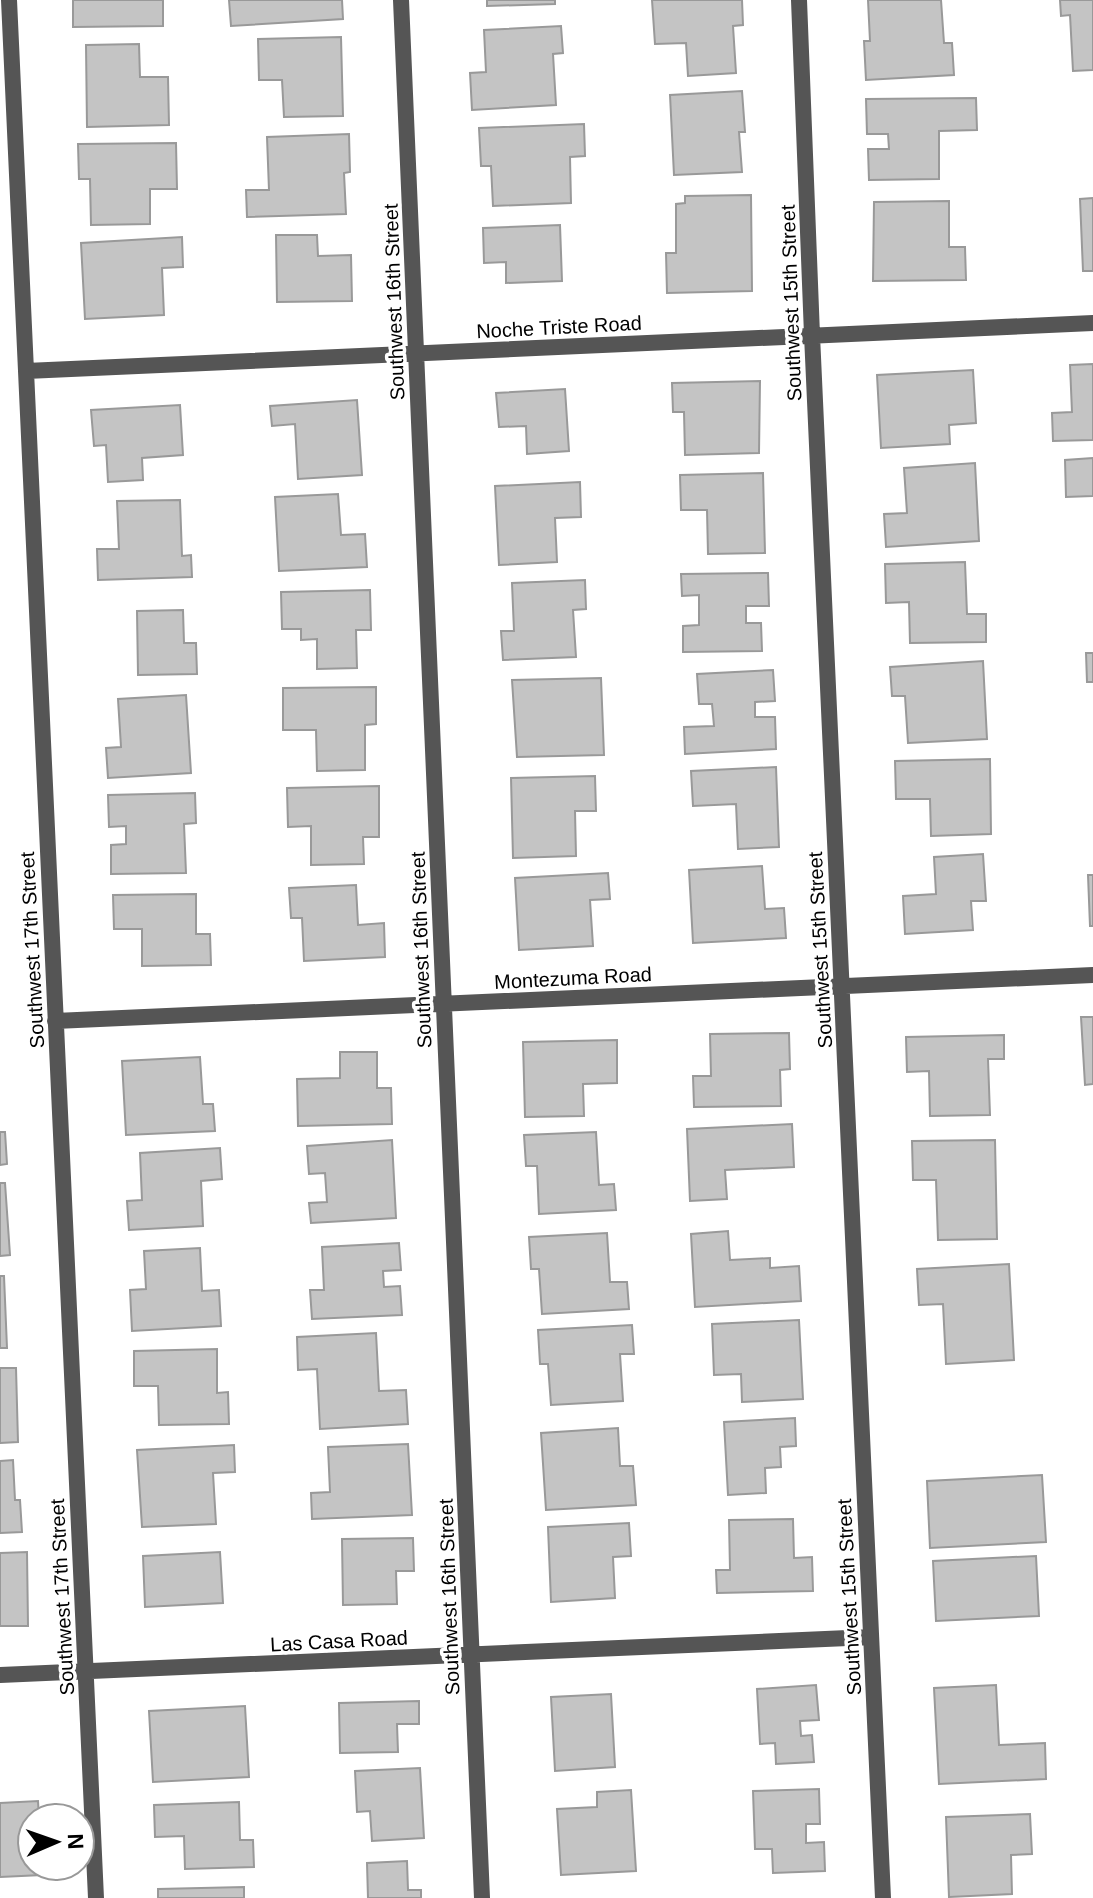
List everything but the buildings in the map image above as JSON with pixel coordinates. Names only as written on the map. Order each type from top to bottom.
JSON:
[{"type":"street","name":"Southwest 17th Street","points":[[9,0],[96,1898]]},
{"type":"street","name":"Southwest 16th Street","points":[[401,0],[482,1898]]},
{"type":"street","name":"Southwest 15th Street","points":[[799,0],[883,1898]]},
{"type":"street","name":"Noche Triste Road","points":[[26,371],[1093,323]]},
{"type":"street","name":"Montezuma Road","points":[[55,1021],[1093,975]]},
{"type":"street","name":"Las Casa Road","points":[[0,1675],[871,1637]]}]
